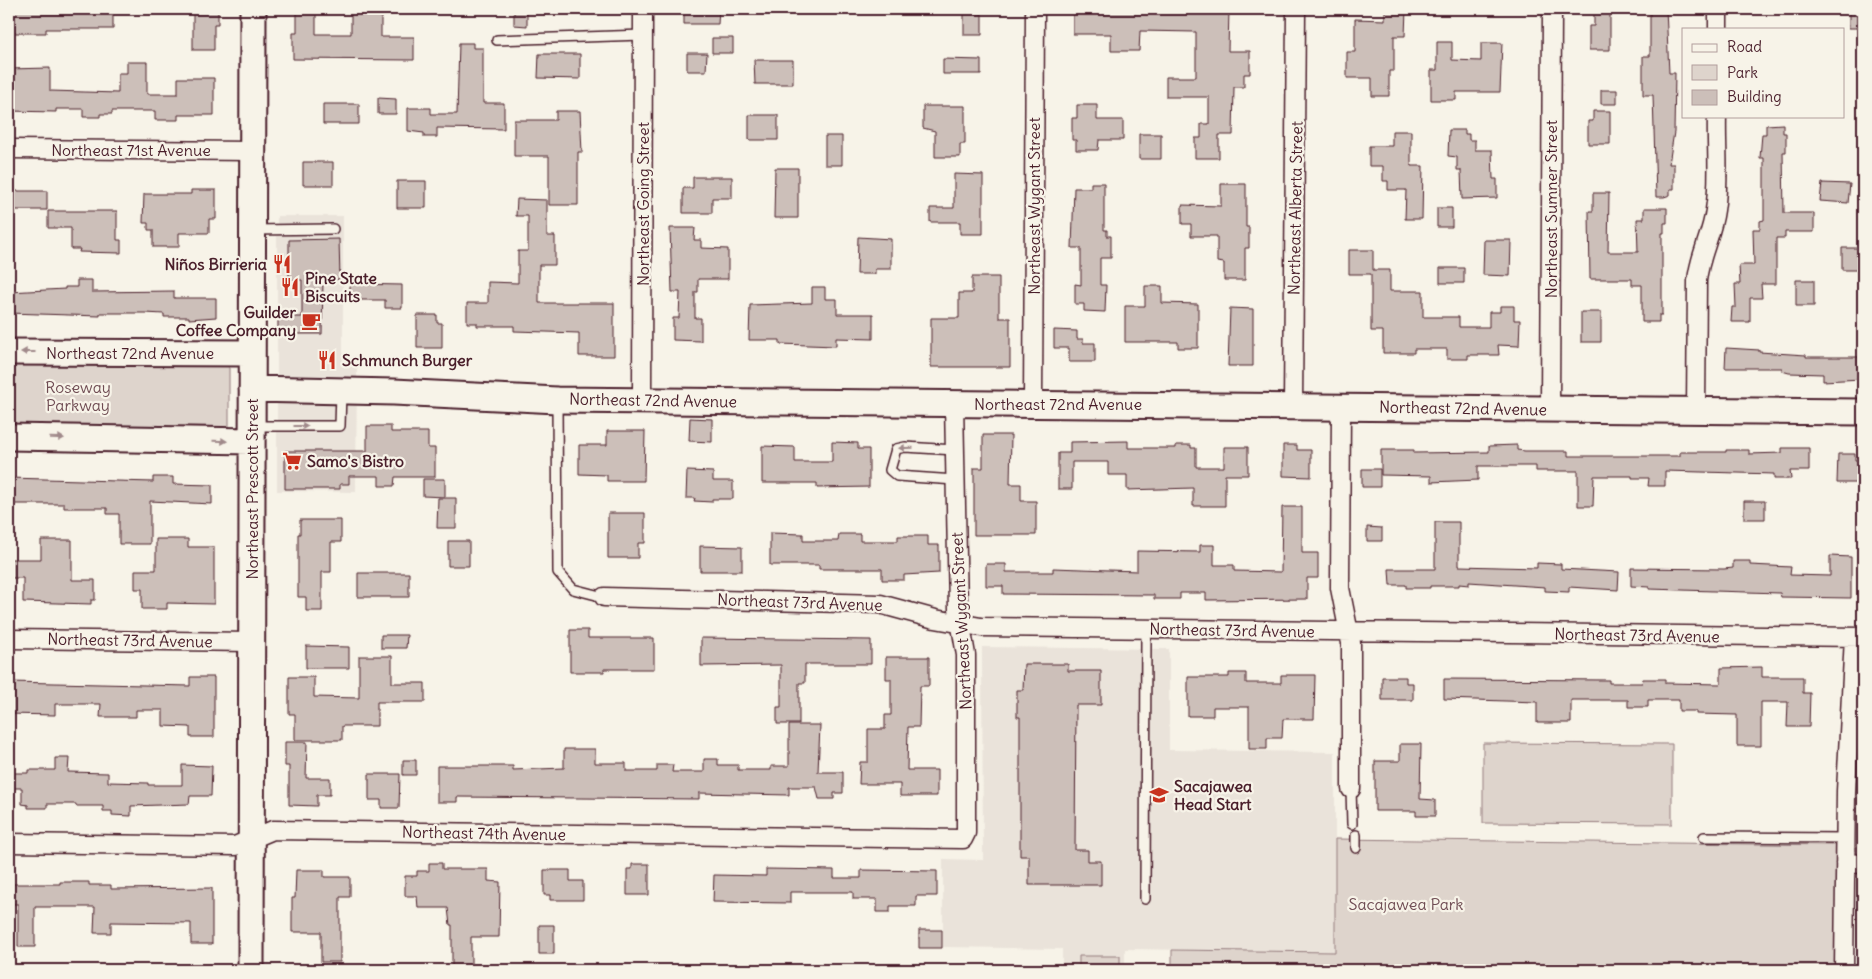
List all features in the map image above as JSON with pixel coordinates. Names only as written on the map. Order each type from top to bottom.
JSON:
[{"type":"street","name":"Northeast Prescott Street","points":[[251,970],[253,9]]},
{"type":"street","name":"Northeast Going Street","points":[[642,400],[643,9]]},
{"type":"street","name":"Northeast Wygant Street","points":[[1033,404],[1034,9]]},
{"type":"street","name":"Northeast Alberta Street","points":[[1293,407],[1296,9]]},
{"type":"street","name":"Northeast Sumner Street","points":[[1550,409],[1552,9]]},
{"type":"street","points":[[1718,9],[1718,28]]},
{"type":"street","points":[[1696,411],[1698,264],[1716,208],[1717,118]]},
{"type":"street","name":"Northeast 71st Avenue","points":[[9,149],[252,151]]},
{"type":"street","name":"Northeast 72nd Avenue","points":[[9,352],[252,353]]},
{"type":"street","name":"Northeast 72nd Avenue","points":[[252,389],[557,400],[1863,412]]},
{"type":"street","name":"Northeast Wygant Street","points":[[954,404],[958,609],[966,655],[966,833],[963,839]]},
{"type":"street","points":[[1341,407],[1340,588],[1351,643],[1351,789]]},
{"type":"street","points":[[9,437],[252,434]]},
{"type":"street","name":"Northeast 73rd Avenue","points":[[604,597],[880,604],[935,619],[981,627],[1859,637]]},
{"type":"street","points":[[1844,970],[1845,838],[1859,637]]},
{"type":"street","name":"Northeast 73rd Avenue","points":[[9,639],[252,642]]},
{"type":"street","name":"Northeast 74th Avenue","points":[[9,844],[235,846],[273,830],[963,839]]},
{"type":"street","points":[[1845,863],[1863,864]]},
{"type":"lane","points":[[497,40],[643,35]]},
{"type":"lane","points":[[252,230],[333,230]]},
{"type":"lane","points":[[252,434],[340,426],[341,391]]},
{"type":"lane","points":[[557,400],[558,572],[573,589],[604,597]]},
{"type":"lane","points":[[955,450],[905,447],[896,449],[890,470],[897,476],[955,480]]},
{"type":"lane","points":[[1145,899],[1146,630]]},
{"type":"lane","points":[[1351,789],[1352,824]]},
{"type":"lane","points":[[1356,835],[1356,848]]},
{"type":"lane","points":[[1704,837],[1845,838]]},
{"type":"shaded area","points":[[277,216],[343,216],[343,364],[357,365],[356,492],[277,491]]},
{"type":"shaded area","name":"Sacajawea Head Start","points":[[982,647],[1169,649],[1169,750],[1335,752],[1335,952],[1125,949],[1125,970],[1062,970],[1062,949],[943,947],[943,859],[983,860]]},
{"type":"green space","name":"Roseway Parkway","points":[[9,360],[229,361],[229,435],[9,431]]},
{"type":"green space","points":[[1483,743],[1672,744],[1672,824],[1483,823]]},
{"type":"green space","name":"Sacajawea Park","points":[[1335,839],[1838,845],[1838,970],[1172,970],[1172,950],[1335,952]]},
{"type":"green space","points":[[1079,956],[1120,956],[1120,970],[1079,970]]},
{"type":"building","points":[[11,9],[113,9],[113,29],[46,29],[46,33],[11,33]]},
{"type":"building","points":[[193,9],[218,9],[218,25],[214,25],[214,50],[193,50]]},
{"type":"building","points":[[297,9],[316,9],[316,34],[351,34],[351,9],[381,9],[381,37],[414,37],[414,60],[293,59],[293,33],[297,33]]},
{"type":"building","points":[[514,9],[527,9],[527,26],[514,25]]},
{"type":"building","points":[[684,9],[719,9],[718,24],[684,24]]},
{"type":"building","points":[[1080,9],[1229,9],[1228,51],[1250,51],[1250,74],[1244,74],[1244,87],[1234,87],[1233,135],[1219,135],[1219,158],[1195,158],[1195,138],[1201,138],[1201,124],[1209,124],[1209,97],[1166,97],[1166,77],[1196,77],[1196,32],[1140,31],[1139,51],[1111,51],[1111,34],[1073,34],[1073,13],[1080,13]]},
{"type":"building","points":[[1385,9],[1406,9],[1405,36],[1394,36],[1394,71],[1389,71],[1389,96],[1372,96],[1372,78],[1347,78],[1347,52],[1355,52],[1355,19],[1385,20]]},
{"type":"building","points":[[1594,9],[1610,9],[1610,50],[1589,50],[1589,26],[1594,26]]},
{"type":"building","points":[[1650,9],[1666,9],[1669,73],[1675,73],[1674,132],[1669,164],[1674,164],[1674,189],[1670,189],[1670,195],[1664,197],[1656,197],[1653,95],[1643,95],[1643,56],[1650,56]]},
{"type":"building","points":[[1849,9],[1863,9],[1863,28],[1849,28]]},
{"type":"building","points":[[964,14],[982,14],[982,35],[964,35]]},
{"type":"building","points":[[712,38],[733,38],[733,53],[712,53]]},
{"type":"building","points":[[1437,42],[1452,42],[1452,60],[1481,61],[1481,43],[1502,43],[1500,92],[1456,92],[1456,100],[1431,100],[1431,70],[1437,70]]},
{"type":"building","points":[[459,43],[473,43],[473,48],[483,48],[483,103],[504,103],[504,129],[437,128],[437,137],[424,137],[424,133],[408,131],[408,108],[431,108],[431,114],[457,114]]},
{"type":"building","points":[[687,53],[707,53],[706,71],[687,71]]},
{"type":"building","points":[[539,54],[580,54],[580,79],[538,78]]},
{"type":"building","points":[[943,59],[981,60],[981,74],[943,74]]},
{"type":"building","points":[[754,60],[793,60],[793,84],[755,84]]},
{"type":"building","points":[[127,62],[147,62],[147,94],[178,94],[178,78],[214,78],[214,115],[178,115],[178,120],[155,120],[155,111],[112,111],[112,114],[100,114],[100,117],[83,117],[83,109],[56,109],[56,112],[9,111],[9,69],[50,68],[50,91],[118,93],[118,73],[127,73]]},
{"type":"building","points":[[1601,90],[1617,90],[1617,104],[1601,104]]},
{"type":"building","points":[[378,98],[396,99],[396,114],[378,114]]},
{"type":"building","points":[[323,104],[359,104],[359,124],[323,124]]},
{"type":"building","points":[[1077,105],[1097,105],[1097,120],[1123,120],[1123,140],[1099,140],[1098,150],[1076,150],[1076,140],[1072,140],[1072,118],[1077,118]]},
{"type":"building","points":[[923,106],[965,106],[965,144],[960,144],[960,157],[935,157],[935,131],[923,128]]},
{"type":"building","points":[[556,111],[580,111],[582,152],[578,152],[578,205],[549,205],[549,156],[514,156],[514,120],[556,120]]},
{"type":"building","points":[[1593,111],[1610,111],[1610,144],[1588,144],[1588,121],[1593,121]]},
{"type":"building","points":[[749,115],[778,115],[778,140],[749,140]]},
{"type":"building","points":[[1783,124],[1783,133],[1786,133],[1786,152],[1783,152],[1784,213],[1814,213],[1814,232],[1785,232],[1785,238],[1776,238],[1776,284],[1761,284],[1762,298],[1750,298],[1750,322],[1731,322],[1732,307],[1736,307],[1735,284],[1740,284],[1739,265],[1754,265],[1753,229],[1760,229],[1760,221],[1764,220],[1764,158],[1760,158],[1762,134],[1766,134],[1766,125]]},
{"type":"building","points":[[1449,130],[1465,130],[1465,134],[1469,134],[1469,140],[1475,140],[1475,150],[1492,150],[1493,179],[1497,179],[1497,198],[1462,199],[1461,170],[1457,170],[1457,157],[1448,156]]},
{"type":"building","points":[[1392,131],[1411,131],[1411,166],[1423,166],[1422,219],[1405,219],[1406,190],[1388,190],[1388,181],[1383,181],[1383,166],[1369,166],[1369,146],[1392,146]]},
{"type":"building","points":[[1139,134],[1161,134],[1161,159],[1139,159]]},
{"type":"building","points":[[825,136],[842,136],[842,165],[825,165]]},
{"type":"building","points":[[303,162],[333,162],[333,185],[303,185]]},
{"type":"building","points":[[775,168],[798,168],[798,218],[774,218]]},
{"type":"building","points":[[954,174],[983,175],[983,234],[960,234],[960,222],[930,222],[930,208],[954,208]]},
{"type":"building","points":[[693,177],[732,177],[732,198],[712,198],[712,213],[683,213],[683,188],[693,188]]},
{"type":"building","points":[[397,181],[426,181],[426,208],[397,208]]},
{"type":"building","points":[[1091,183],[1104,183],[1104,230],[1107,230],[1107,236],[1111,236],[1111,258],[1100,258],[1100,285],[1106,285],[1105,312],[1084,311],[1084,304],[1075,304],[1075,284],[1081,285],[1081,248],[1072,248],[1074,188],[1091,188]]},
{"type":"building","points":[[1822,183],[1850,184],[1848,203],[1820,201]]},
{"type":"building","points":[[1221,184],[1246,184],[1246,227],[1249,227],[1249,248],[1245,248],[1245,280],[1224,280],[1224,263],[1217,262],[1217,236],[1191,236],[1191,224],[1182,224],[1182,205],[1221,206]]},
{"type":"building","points":[[191,190],[216,190],[216,219],[209,219],[209,233],[179,233],[179,247],[153,247],[153,230],[148,230],[148,223],[143,223],[144,194],[191,194]]},
{"type":"building","points":[[9,191],[47,191],[47,210],[9,210]]},
{"type":"building","points":[[1593,193],[1609,193],[1608,252],[1638,252],[1637,219],[1644,219],[1644,208],[1667,208],[1667,223],[1664,223],[1664,233],[1662,233],[1662,315],[1659,315],[1659,322],[1642,322],[1642,285],[1632,285],[1632,279],[1590,279],[1589,211],[1593,211]]},
{"type":"building","points":[[517,199],[547,200],[547,236],[555,236],[555,265],[539,265],[539,303],[614,303],[614,356],[579,356],[579,333],[514,331],[514,326],[477,326],[477,323],[467,323],[467,303],[488,303],[488,282],[518,283],[518,251],[528,251],[528,216],[516,216]]},
{"type":"building","points":[[1437,208],[1452,208],[1452,227],[1437,227]]},
{"type":"building","points":[[48,211],[117,211],[117,240],[121,240],[121,253],[79,252],[80,249],[71,249],[71,228],[48,228]]},
{"type":"building","points":[[670,228],[695,228],[694,240],[701,240],[701,248],[728,249],[728,279],[698,279],[698,292],[695,292],[695,318],[701,318],[701,341],[673,340],[673,318],[679,318],[680,292],[672,292]]},
{"type":"building","points":[[858,237],[891,239],[891,269],[875,269],[875,274],[857,274]]},
{"type":"building","points":[[339,239],[340,279],[323,280],[322,334],[278,334],[278,317],[302,317],[302,280],[289,280],[289,240]]},
{"type":"building","points":[[1484,240],[1511,240],[1510,276],[1483,275]]},
{"type":"building","points":[[1842,248],[1863,248],[1863,270],[1842,270]]},
{"type":"building","points":[[1349,250],[1373,250],[1373,270],[1390,270],[1390,291],[1423,291],[1423,317],[1459,317],[1459,327],[1489,327],[1489,312],[1500,312],[1500,306],[1514,306],[1514,320],[1520,320],[1519,346],[1498,345],[1499,355],[1468,355],[1468,359],[1447,359],[1447,349],[1414,349],[1414,353],[1383,353],[1383,331],[1371,331],[1371,274],[1349,274]]},
{"type":"building","points":[[1440,268],[1464,268],[1464,283],[1440,283]]},
{"type":"building","points":[[972,277],[999,277],[999,318],[1010,318],[1010,367],[931,367],[931,318],[959,318],[959,293],[972,293]]},
{"type":"building","points":[[77,280],[92,280],[92,292],[174,291],[174,298],[216,298],[216,317],[189,319],[189,317],[164,317],[164,314],[145,313],[100,313],[100,316],[9,313],[9,292],[77,287]]},
{"type":"building","points":[[1796,280],[1814,280],[1814,306],[1796,306]]},
{"type":"building","points":[[350,284],[402,285],[402,308],[385,308],[385,300],[350,300]]},
{"type":"building","points":[[1145,286],[1162,286],[1162,303],[1198,304],[1198,348],[1178,348],[1178,342],[1125,342],[1125,306],[1145,306]]},
{"type":"building","points":[[812,287],[825,287],[825,299],[837,299],[837,314],[873,314],[873,339],[836,338],[836,346],[780,344],[780,340],[749,340],[750,305],[812,303]]},
{"type":"building","points":[[1230,308],[1253,309],[1253,366],[1228,366]]},
{"type":"building","points":[[1581,312],[1601,312],[1601,342],[1581,342]]},
{"type":"building","points":[[417,315],[437,315],[437,323],[442,323],[442,348],[417,348]]},
{"type":"building","points":[[1054,330],[1077,331],[1077,339],[1083,339],[1083,343],[1095,343],[1095,362],[1069,362],[1069,348],[1054,348]]},
{"type":"building","points":[[1726,348],[1806,355],[1806,357],[1862,357],[1862,379],[1823,381],[1823,374],[1789,373],[1782,371],[1782,368],[1725,368]]},
{"type":"building","points":[[690,418],[712,419],[712,442],[689,441]]},
{"type":"building","points":[[367,426],[391,426],[391,432],[428,432],[428,448],[435,448],[435,477],[395,477],[394,486],[379,486],[379,476],[349,476],[349,484],[340,484],[340,489],[285,489],[285,451],[367,451]]},
{"type":"building","points":[[607,431],[645,431],[644,481],[607,481],[607,475],[579,474],[579,445],[607,445]]},
{"type":"building","points":[[983,435],[1011,435],[1010,484],[1021,484],[1021,501],[1036,501],[1036,535],[974,535],[974,468],[983,468]]},
{"type":"building","points":[[1128,441],[1128,448],[1176,448],[1176,445],[1191,445],[1191,448],[1196,448],[1196,467],[1224,467],[1224,447],[1248,447],[1248,475],[1225,475],[1225,506],[1193,506],[1193,488],[1127,490],[1127,475],[1108,475],[1108,462],[1072,462],[1072,489],[1058,489],[1058,453],[1070,453],[1070,442]]},
{"type":"building","points":[[832,442],[858,443],[858,449],[869,449],[869,487],[817,488],[817,483],[762,483],[762,446],[795,447],[795,462],[832,462]]},
{"type":"building","points":[[1283,445],[1297,445],[1297,450],[1311,450],[1311,477],[1283,476]]},
{"type":"building","points":[[1517,445],[1517,450],[1525,451],[1568,451],[1568,456],[1680,456],[1680,452],[1726,452],[1726,450],[1749,450],[1749,454],[1782,453],[1782,448],[1809,448],[1809,471],[1790,471],[1791,479],[1774,479],[1774,474],[1665,471],[1665,486],[1648,486],[1649,478],[1594,476],[1593,506],[1578,506],[1578,471],[1536,471],[1536,466],[1478,466],[1478,480],[1431,482],[1431,476],[1381,475],[1381,450],[1414,450],[1414,453],[1489,452],[1489,446]]},
{"type":"building","points":[[1838,454],[1855,454],[1855,460],[1863,460],[1863,483],[1837,483]]},
{"type":"building","points":[[1362,469],[1380,469],[1380,487],[1362,487]]},
{"type":"building","points":[[687,471],[713,472],[713,481],[733,481],[733,499],[712,499],[712,502],[694,501],[695,498],[686,498]]},
{"type":"building","points":[[153,477],[173,477],[173,484],[212,485],[212,504],[150,501],[150,544],[119,544],[119,514],[107,514],[107,508],[64,508],[64,504],[9,504],[9,478],[153,482]]},
{"type":"building","points":[[423,479],[445,479],[445,497],[423,496]]},
{"type":"building","points":[[438,498],[456,498],[456,528],[437,528]]},
{"type":"building","points":[[1744,501],[1765,501],[1765,519],[1744,519]]},
{"type":"building","points":[[1282,507],[1302,507],[1302,553],[1318,553],[1318,578],[1307,578],[1307,599],[1206,600],[1206,593],[1180,593],[1180,599],[1154,599],[1154,595],[1003,594],[1003,586],[986,586],[986,564],[1006,564],[1006,572],[1053,572],[1053,568],[1137,571],[1137,551],[1200,552],[1200,545],[1214,545],[1214,565],[1234,565],[1234,571],[1281,572]]},
{"type":"building","points":[[608,513],[645,513],[645,543],[638,543],[638,558],[608,558]]},
{"type":"building","points":[[300,520],[341,520],[341,542],[331,542],[331,572],[322,572],[322,611],[306,611],[306,597],[298,597],[298,534],[300,534]]},
{"type":"building","points":[[1435,522],[1459,522],[1459,566],[1537,568],[1537,563],[1561,564],[1561,569],[1619,572],[1618,590],[1569,587],[1569,592],[1545,591],[1545,587],[1469,582],[1469,585],[1430,586],[1430,588],[1406,588],[1406,585],[1390,585],[1389,569],[1435,569]]},
{"type":"building","points":[[1367,527],[1382,528],[1382,541],[1367,541]]},
{"type":"building","points":[[770,533],[803,534],[803,541],[838,541],[839,534],[860,534],[860,541],[898,541],[898,536],[928,536],[928,545],[939,545],[939,573],[904,575],[904,580],[882,580],[882,569],[819,569],[819,565],[770,565]]},
{"type":"building","points":[[156,539],[188,539],[188,547],[214,547],[214,604],[167,603],[167,609],[142,609],[142,589],[135,589],[135,570],[156,570]]},
{"type":"building","points":[[41,540],[72,540],[72,580],[95,580],[95,600],[91,600],[91,604],[23,602],[23,578],[9,578],[9,559],[41,559]]},
{"type":"building","points":[[448,541],[469,541],[469,566],[448,566]]},
{"type":"building","points":[[700,546],[742,547],[742,571],[700,571]]},
{"type":"building","points":[[1830,556],[1851,557],[1851,598],[1781,597],[1780,593],[1649,589],[1649,587],[1631,586],[1631,568],[1724,569],[1733,568],[1733,561],[1750,561],[1750,565],[1791,567],[1790,575],[1830,576]]},
{"type":"building","points":[[358,573],[409,573],[409,597],[358,597]]},
{"type":"building","points":[[570,630],[588,630],[588,638],[654,638],[654,669],[604,669],[604,672],[570,672]]},
{"type":"building","points":[[381,635],[407,635],[406,648],[381,648]]},
{"type":"building","points":[[701,638],[871,640],[871,664],[805,664],[805,683],[799,683],[799,724],[777,724],[777,707],[781,707],[781,665],[701,666]]},
{"type":"building","points":[[306,646],[349,647],[349,668],[306,668]]},
{"type":"building","points":[[359,656],[392,656],[392,683],[425,683],[425,702],[377,702],[377,726],[342,726],[342,740],[295,740],[295,714],[289,714],[289,677],[314,677],[314,697],[359,698]]},
{"type":"building","points":[[886,657],[929,657],[929,686],[920,686],[919,727],[908,727],[907,770],[937,770],[937,796],[900,796],[900,784],[859,784],[860,762],[868,762],[868,729],[885,729],[885,715],[891,715],[891,679],[886,679]]},
{"type":"building","points":[[1024,664],[1068,664],[1068,671],[1101,671],[1101,705],[1076,705],[1075,850],[1088,850],[1088,861],[1101,861],[1101,885],[1029,885],[1029,856],[1020,856],[1020,717],[1017,717],[1017,690],[1023,690]]},
{"type":"building","points":[[1762,667],[1762,677],[1803,677],[1803,693],[1810,693],[1809,727],[1787,727],[1788,702],[1761,702],[1761,746],[1737,746],[1737,715],[1696,714],[1696,711],[1679,711],[1679,700],[1648,700],[1648,707],[1628,707],[1628,700],[1571,700],[1571,723],[1537,723],[1537,702],[1444,699],[1444,679],[1609,680],[1609,683],[1642,683],[1643,679],[1665,679],[1665,683],[1721,684],[1721,668]]},
{"type":"building","points":[[1229,673],[1246,673],[1246,683],[1281,683],[1281,675],[1315,675],[1314,719],[1283,719],[1282,738],[1267,738],[1267,749],[1249,749],[1249,707],[1213,707],[1213,716],[1188,716],[1188,677],[1229,677]]},
{"type":"building","points":[[190,677],[214,677],[214,737],[190,737],[190,727],[163,726],[163,710],[136,710],[136,717],[100,717],[101,704],[55,704],[55,715],[9,714],[9,682],[190,686]]},
{"type":"building","points":[[1382,677],[1406,677],[1406,683],[1413,683],[1413,700],[1382,700]]},
{"type":"building","points":[[789,725],[820,725],[818,772],[843,772],[843,793],[834,793],[834,799],[819,799],[816,787],[789,787],[789,795],[699,793],[699,799],[457,797],[457,802],[437,802],[437,766],[513,766],[513,770],[564,768],[564,749],[595,749],[595,763],[626,763],[626,771],[657,771],[657,765],[673,765],[672,772],[704,772],[704,759],[718,759],[718,765],[738,765],[738,770],[771,770],[771,766],[789,766]]},
{"type":"building","points":[[285,742],[307,742],[306,778],[330,778],[330,795],[317,795],[317,806],[289,805],[289,766],[285,766]]},
{"type":"building","points":[[1400,744],[1421,744],[1420,799],[1435,800],[1435,816],[1416,816],[1416,811],[1375,811],[1375,761],[1400,761]]},
{"type":"building","points":[[55,758],[69,758],[68,772],[108,773],[108,782],[148,783],[148,785],[182,785],[182,765],[212,766],[211,796],[190,796],[189,804],[131,806],[131,816],[112,815],[112,811],[103,811],[103,806],[47,804],[47,808],[28,808],[28,805],[22,804],[22,788],[9,788],[9,773],[28,773],[28,770],[55,770]]},
{"type":"building","points":[[403,760],[416,760],[416,775],[403,775]]},
{"type":"building","points":[[369,774],[400,774],[399,808],[381,808],[381,800],[369,800]]},
{"type":"building","points":[[429,863],[442,863],[442,869],[488,869],[488,881],[500,882],[499,937],[471,937],[471,970],[452,970],[452,925],[450,925],[448,908],[418,908],[417,896],[405,896],[405,876],[417,876],[417,871],[429,871]]},
{"type":"building","points":[[632,864],[649,864],[649,895],[627,895],[627,869],[632,869]]},
{"type":"building","points":[[766,869],[834,870],[834,878],[861,878],[861,870],[937,871],[937,896],[916,896],[916,906],[890,906],[890,912],[877,912],[877,899],[853,899],[853,892],[790,892],[790,903],[713,902],[714,875],[766,876]]},
{"type":"building","points":[[296,870],[324,870],[324,877],[350,877],[350,897],[340,897],[340,962],[321,962],[321,932],[292,932],[292,898],[295,898]]},
{"type":"building","points":[[544,870],[570,870],[570,881],[583,881],[583,900],[550,900],[550,895],[544,895]]},
{"type":"building","points":[[60,882],[89,882],[89,885],[111,885],[111,889],[212,888],[212,944],[191,944],[191,923],[111,922],[111,933],[94,933],[95,907],[35,907],[35,947],[18,947],[18,904],[9,904],[9,884],[60,884]]},
{"type":"building","points":[[539,925],[554,925],[554,954],[539,954]]},
{"type":"building","points":[[919,930],[942,930],[942,948],[919,948]]},
{"type":"place","name":"Niños Birrieria","points":[[282,264]]},
{"type":"place","name":"Pine State Biscuits","points":[[290,287]]},
{"type":"place","name":"Guilder Coffee Company","points":[[311,321]]},
{"type":"place","name":"Schmunch Burger","points":[[327,360]]},
{"type":"place","name":"Samo's Bistro","points":[[292,461]]},
{"type":"place","name":"Sacajawea Head Start","points":[[1159,795]]}]
